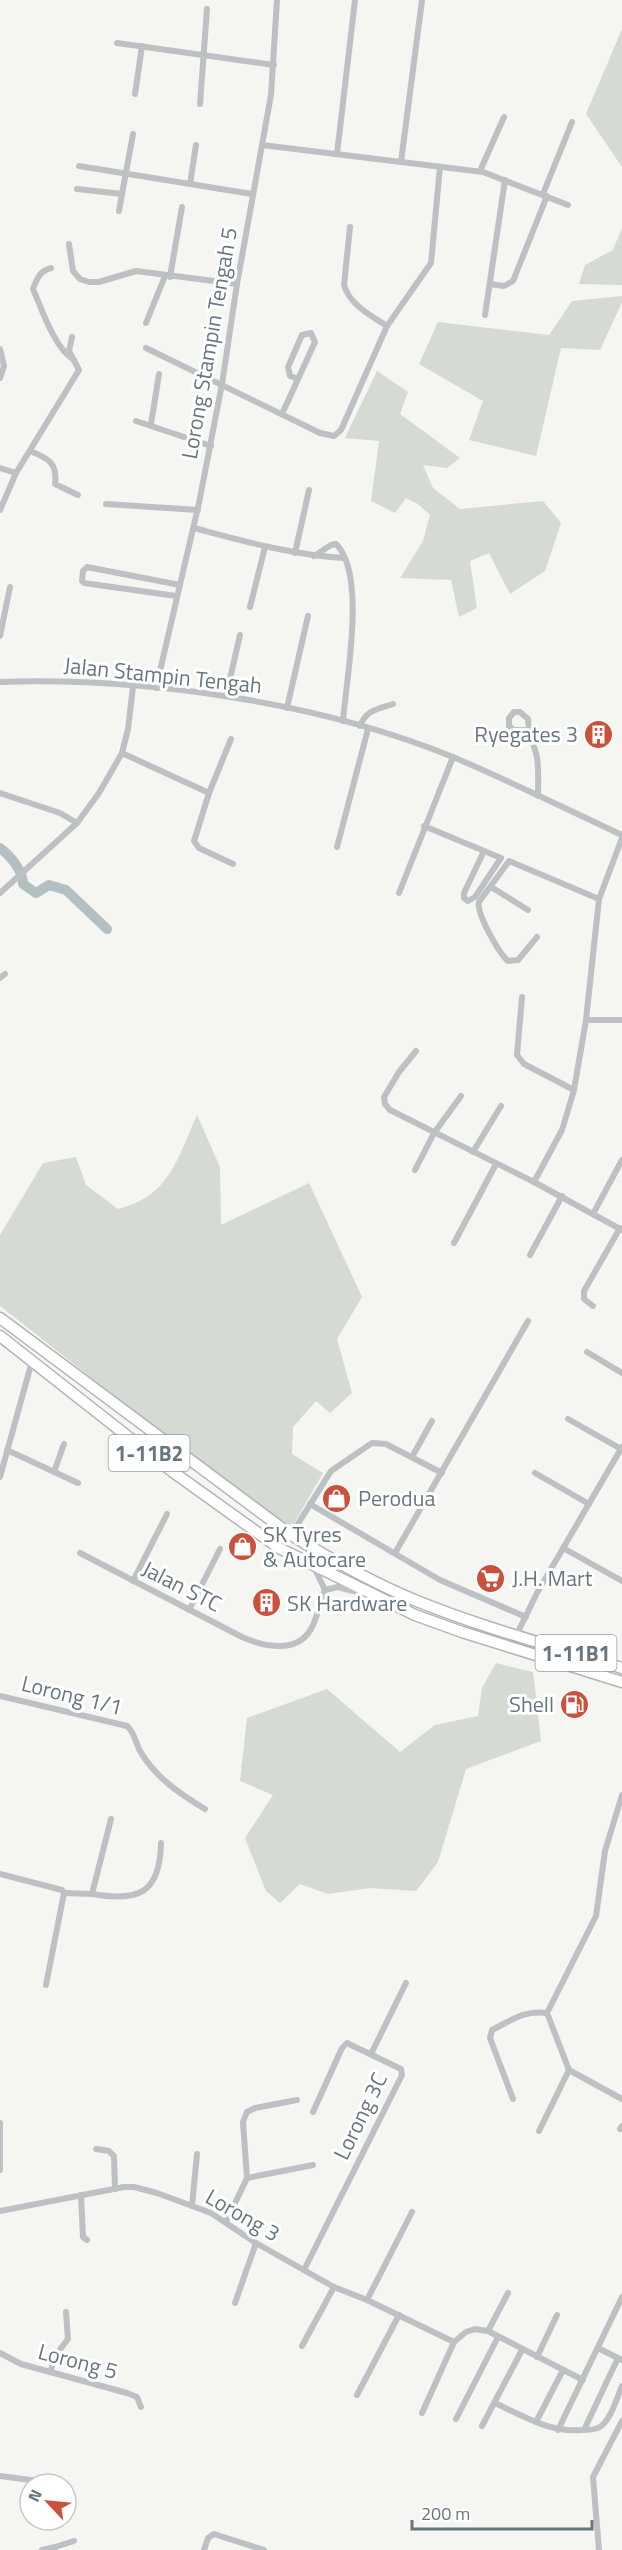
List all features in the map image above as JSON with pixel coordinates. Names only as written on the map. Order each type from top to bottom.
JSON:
[{"type":"highway","name":"1-11B1","points":[[0,1318],[291,1535],[350,1570],[416,1601],[516,1636],[622,1668]]},
{"type":"highway","name":"1-11B2","points":[[0,1336],[173,1472],[266,1539],[304,1561],[376,1597],[462,1632],[622,1682]]},
{"type":"highway","points":[[173,1472],[207,1492],[215,1494],[217,1491],[215,1482],[186,1456]]},
{"type":"street","name":"Lorong Stampin Tengah 5","points":[[156,688],[198,510],[222,384],[252,194],[271,95],[277,0]]},
{"type":"street","points":[[337,154],[356,0]]},
{"type":"street","points":[[401,162],[422,0]]},
{"type":"street","points":[[200,104],[207,9]]},
{"type":"street","points":[[117,43],[274,65]]},
{"type":"street","points":[[135,94],[142,46]]},
{"type":"street","points":[[480,171],[504,117]]},
{"type":"street","points":[[490,284],[504,286],[513,281],[572,122]]},
{"type":"street","points":[[119,211],[133,134]]},
{"type":"street","points":[[190,184],[196,145]]},
{"type":"street","points":[[262,145],[480,171],[568,205]]},
{"type":"street","points":[[79,166],[252,194]]},
{"type":"street","points":[[146,348],[320,433],[334,436],[341,430],[387,326],[431,263],[440,166]]},
{"type":"street","points":[[485,315],[505,180]]},
{"type":"street","points":[[77,189],[122,194]]},
{"type":"street","points":[[146,323],[167,276],[182,207]]},
{"type":"street","points":[[350,227],[344,285],[355,304],[387,326]]},
{"type":"street","points":[[69,244],[73,271],[80,279],[89,282],[99,282],[136,271],[237,284]]},
{"type":"street","points":[[51,268],[44,270],[37,278],[33,289],[52,328],[57,344],[66,355],[75,361]]},
{"type":"street","points":[[282,414],[298,380],[315,342],[314,337],[306,332],[302,335],[288,367],[290,375],[298,380]]},
{"type":"street","points":[[0,510],[16,473],[79,370],[69,351],[72,337]]},
{"type":"street","points":[[0,349],[4,366],[0,378]]},
{"type":"street","points":[[151,424],[159,374]]},
{"type":"street","points":[[136,420],[211,446]]},
{"type":"street","points":[[30,451],[49,458],[54,464],[55,484],[78,495]]},
{"type":"street","points":[[0,468],[16,473]]},
{"type":"street","points":[[295,553],[309,490]]},
{"type":"street","points":[[106,504],[198,510]]},
{"type":"street","points":[[194,528],[265,547],[314,556],[344,558]]},
{"type":"street","points":[[314,556],[331,544],[336,544],[349,569],[354,615],[343,721]]},
{"type":"street","points":[[250,607],[265,547]]},
{"type":"street","points":[[176,596],[84,583],[82,581],[83,571],[87,567],[180,585]]},
{"type":"street","points":[[0,636],[10,587]]},
{"type":"street","points":[[286,708],[308,616]]},
{"type":"street","points":[[226,696],[240,634]]},
{"type":"street","name":"Jalan Stampin Tengah","points":[[0,682],[55,681],[156,688],[226,696],[343,721],[453,757],[622,837]]},
{"type":"street","points":[[0,893],[77,823],[99,793],[122,753],[129,722],[133,687]]},
{"type":"street","points":[[360,726],[365,714],[393,704]]},
{"type":"street","points":[[337,847],[368,729]]},
{"type":"street","points":[[528,730],[537,757],[538,796]]},
{"type":"street","points":[[231,739],[194,837],[195,844],[233,864]]},
{"type":"street","points":[[122,753],[209,793]]},
{"type":"street","points":[[399,894],[453,757]]},
{"type":"street","points":[[0,793],[60,813],[77,823]]},
{"type":"street","points":[[424,826],[501,858],[475,897],[468,901],[464,898],[464,893],[484,851]]},
{"type":"street","points":[[534,1182],[562,1130],[574,1090],[586,1020],[599,899],[622,837]]},
{"type":"street","points":[[537,937],[518,960],[513,962],[505,959],[477,906],[509,861],[599,899]]},
{"type":"street","points":[[491,887],[528,910]]},
{"type":"street","points":[[522,997],[517,1055],[524,1064],[574,1090]]},
{"type":"street","points":[[586,1020],[622,1020]]},
{"type":"street","points":[[416,1051],[399,1072],[384,1097],[385,1104],[390,1110],[562,1196],[621,1229],[584,1290],[584,1299],[594,1306]]},
{"type":"street","points":[[415,1170],[434,1133],[462,1096]]},
{"type":"street","points":[[474,1152],[501,1106]]},
{"type":"street","points":[[593,1214],[622,1160]]},
{"type":"street","points":[[454,1243],[496,1164]]},
{"type":"street","points":[[530,1255],[562,1196]]},
{"type":"street","points":[[395,1553],[528,1321]]},
{"type":"street","points":[[586,1352],[622,1373]]},
{"type":"street","points":[[0,1477],[32,1361]]},
{"type":"street","points":[[516,1636],[537,1593],[622,1448],[568,1419]]},
{"type":"street","points":[[412,1457],[432,1421]]},
{"type":"street","points":[[291,1535],[331,1471],[372,1443],[386,1444],[442,1473]]},
{"type":"street","points":[[54,1473],[64,1444]]},
{"type":"street","points":[[7,1450],[78,1484]]},
{"type":"street","points":[[535,1473],[589,1504]]},
{"type":"street","points":[[310,1504],[440,1580],[526,1617]]},
{"type":"street","points":[[133,1581],[167,1514]]},
{"type":"street","points":[[563,1548],[622,1581]]},
{"type":"street","points":[[189,1610],[220,1549]]},
{"type":"street","name":"Jalan STC","points":[[80,1553],[258,1644],[273,1647],[290,1646],[302,1640],[310,1631],[325,1590]]},
{"type":"street","points":[[304,1561],[315,1569],[325,1590],[338,1587],[376,1597]]},
{"type":"street","points":[[523,1624],[530,1640]]},
{"type":"street","name":"Lorong 1/1","points":[[0,1696],[127,1726],[140,1751],[168,1786],[206,1809]]},
{"type":"street","points":[[622,1795],[605,1851],[596,1916],[547,2013],[569,2070],[622,2099]]},
{"type":"street","points":[[92,1894],[111,1819]]},
{"type":"street","points":[[0,1874],[62,1890],[64,1893],[92,1894],[117,1899],[132,1897],[141,1893],[156,1875],[161,1843]]},
{"type":"street","points":[[46,1985],[64,1893]]},
{"type":"street","points":[[371,2054],[406,1983]]},
{"type":"street","points":[[513,2099],[490,2038],[492,2030],[526,2012],[547,2013]]},
{"type":"street","name":"Lorong 3C","points":[[304,2270],[402,2075],[401,2069],[349,2043],[346,2044],[313,2112]]},
{"type":"street","points":[[539,2132],[569,2070]]},
{"type":"street","points":[[226,2222],[247,2178],[243,2122],[247,2112],[255,2108],[297,2100]]},
{"type":"street","points":[[0,2124],[0,2170]]},
{"type":"street","points":[[96,2149],[109,2151],[114,2156],[115,2189]]},
{"type":"street","points":[[192,2206],[197,2154]]},
{"type":"street","points":[[247,2178],[313,2165]]},
{"type":"street","name":"Lorong 3","points":[[0,2211],[134,2187],[192,2206],[226,2222],[256,2243],[334,2287],[367,2300],[454,2342]]},
{"type":"street","points":[[81,2195],[83,2237],[87,2240]]},
{"type":"street","points":[[367,2300],[412,2212]]},
{"type":"street","points":[[235,2303],[256,2243]]},
{"type":"street","points":[[302,2346],[334,2287]]},
{"type":"street","points":[[488,2331],[508,2293]]},
{"type":"street","points":[[558,2430],[622,2297]]},
{"type":"street","points":[[50,2372],[58,2352],[68,2339],[66,2312]]},
{"type":"street","points":[[357,2395],[399,2315]]},
{"type":"street","points":[[537,2357],[557,2315]]},
{"type":"street","points":[[422,2413],[454,2342],[466,2332],[475,2329],[488,2331],[584,2380]]},
{"type":"street","points":[[456,2419],[498,2337]]},
{"type":"street","points":[[584,2430],[620,2359],[598,2348]]},
{"type":"street","points":[[482,2426],[522,2350]]},
{"type":"street","name":"Lorong 5","points":[[0,2353],[21,2364],[127,2393],[137,2397],[141,2407]]},
{"type":"street","points":[[536,2422],[563,2370]]},
{"type":"street","points":[[495,2403],[558,2430],[584,2430],[600,2427],[606,2421],[622,2386]]},
{"type":"street","points":[[599,2550],[593,2477],[622,2421]]},
{"type":"street","points":[[0,2476],[18,2478]]},
{"type":"street","points":[[204,2550],[208,2538],[214,2534],[264,2550]]},
{"type":"street","points":[[42,2550],[74,2541]]},
{"type":"shaded area","points":[[622,29],[622,167],[586,114]]},
{"type":"shaded area","points":[[622,228],[622,285],[579,284],[585,265],[613,250]]},
{"type":"shaded area","points":[[622,296],[622,302],[600,350],[561,348],[536,456],[469,440],[483,401],[419,364],[438,322],[549,335],[572,301]]},
{"type":"shaded area","points":[[377,371],[408,392],[400,414],[460,458],[447,468],[423,465],[433,488],[460,509],[543,501],[561,523],[545,571],[510,594],[489,553],[470,561],[477,608],[459,617],[451,580],[400,578],[423,541],[430,515],[418,504],[406,498],[395,513],[371,501],[379,441],[345,438]]},
{"type":"shaded area","points":[[197,1115],[220,1167],[221,1225],[309,1183],[362,1297],[337,1339],[352,1393],[330,1413],[316,1401],[293,1427],[292,1454],[323,1473],[292,1527],[243,1497],[0,1306],[0,1235],[43,1163],[76,1157],[86,1185],[118,1209],[136,1203],[161,1185],[177,1161]]},
{"type":"shaded area","points":[[496,1663],[533,1672],[541,1741],[466,1769],[438,1862],[416,1891],[370,1888],[328,1894],[300,1884],[280,1903],[266,1891],[245,1838],[273,1795],[240,1781],[247,1718],[327,1689],[400,1752],[435,1725],[478,1716],[482,1688]]},
{"type":"waterway","points":[[0,848],[15,864],[21,874],[23,884],[36,893],[49,885],[66,890],[107,929]]},
{"type":"place","name":"Ryegates 3","points":[[599,734]]},
{"type":"place","name":"Perodua","points":[[337,1498]]},
{"type":"place","name":"SK Tyres & Autocare","points":[[242,1547]]},
{"type":"place","name":"J.H. Mart","points":[[491,1578]]},
{"type":"place","name":"SK Hardware","points":[[266,1603]]},
{"type":"place","name":"Shell","points":[[575,1704]]}]
